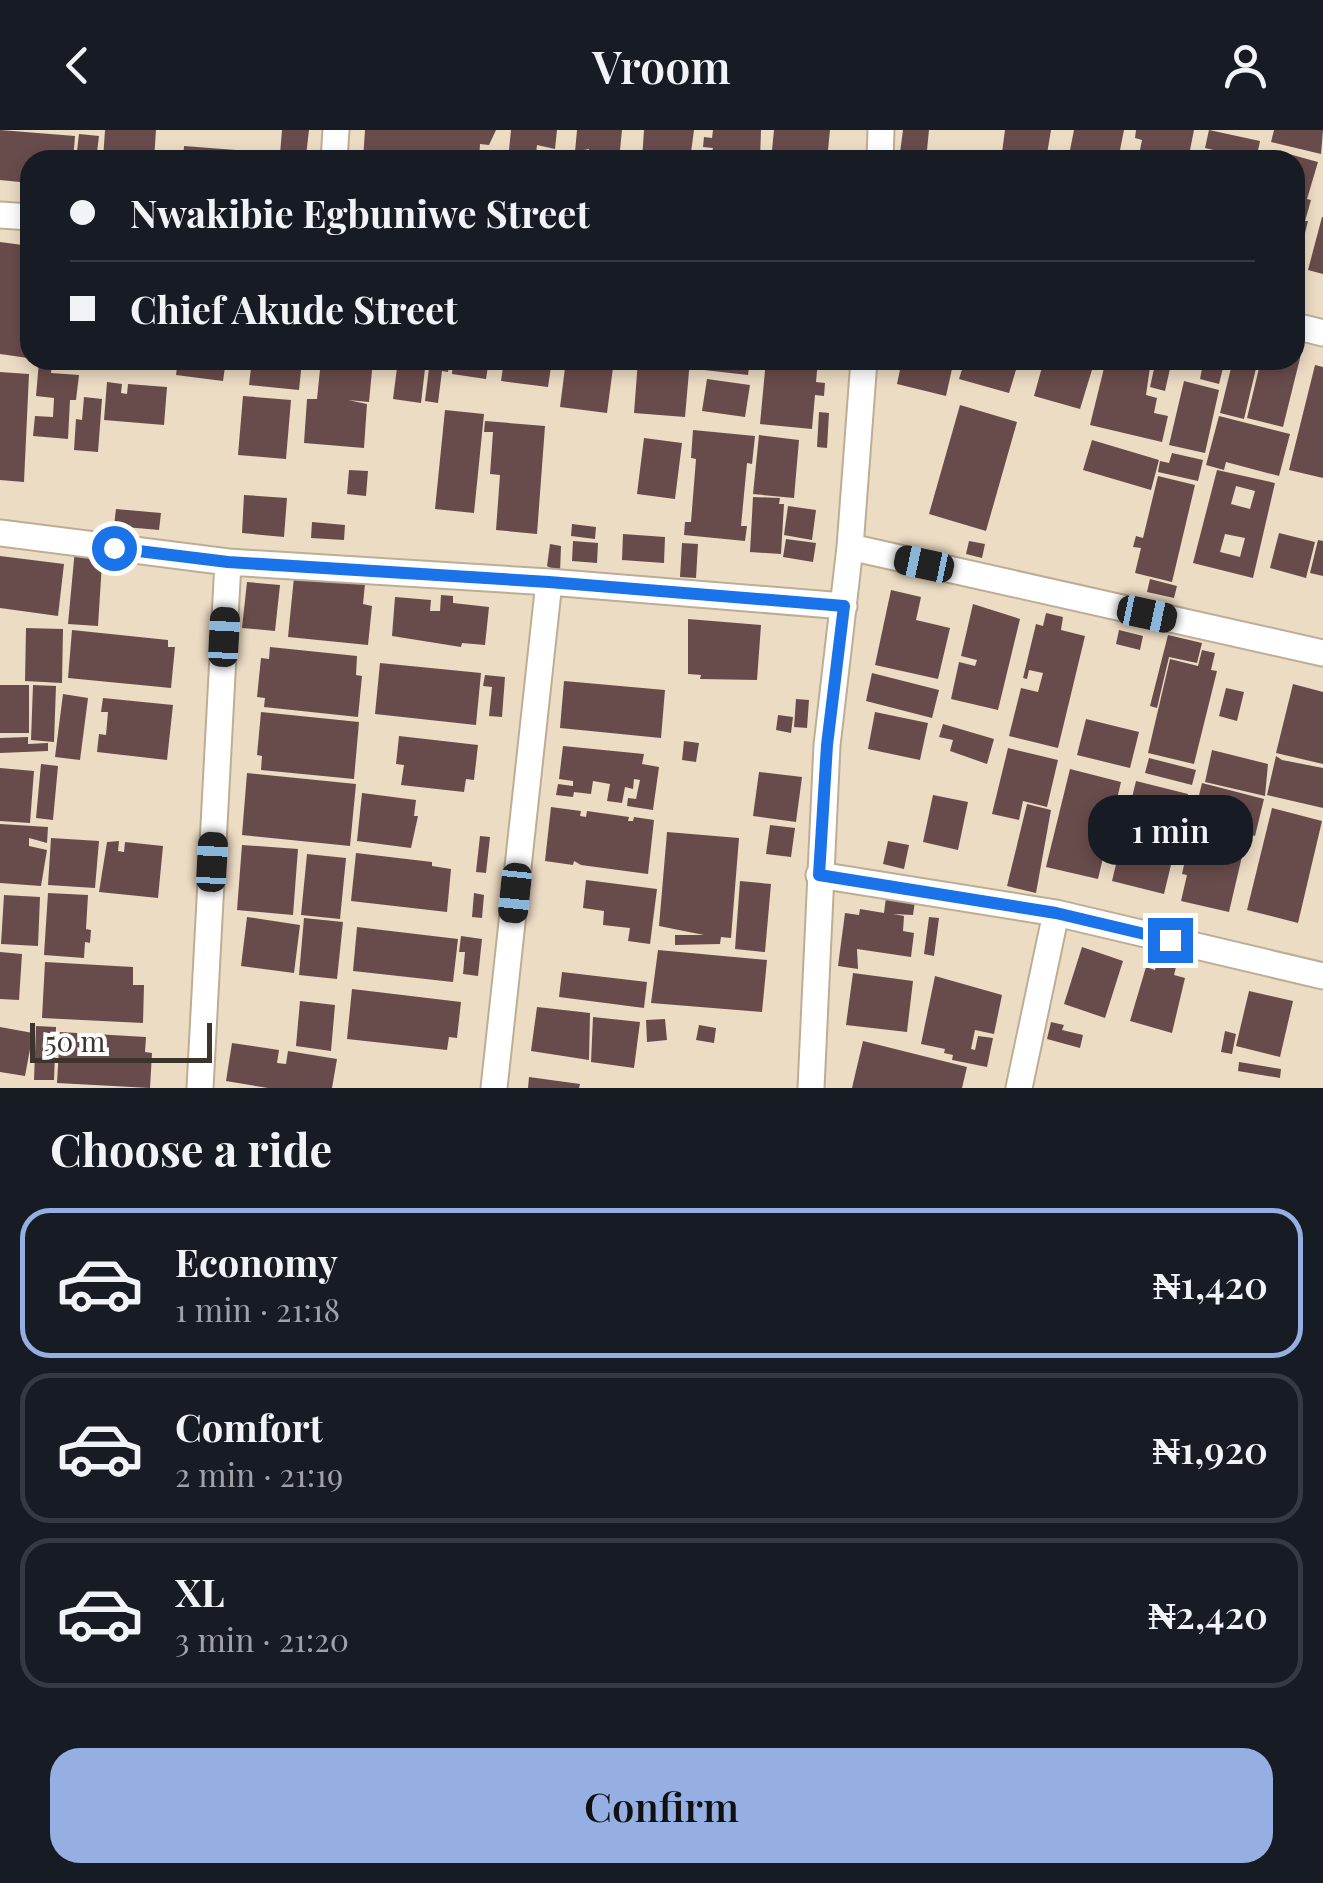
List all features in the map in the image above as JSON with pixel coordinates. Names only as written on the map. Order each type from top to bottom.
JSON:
[{"type":"street","points":[[811,1088],[827,745],[850,547],[863,370]]},
{"type":"street","points":[[0,534],[228,562],[844,606]]},
{"type":"street","points":[[850,547],[1323,653]]},
{"type":"street","points":[[200,1088],[228,562]]},
{"type":"street","points":[[494,1088],[549,582]]},
{"type":"street","points":[[819,875],[1056,913],[1323,976]]},
{"type":"street","points":[[1018,1088],[1056,913]]},
{"type":"building","points":[[0,130],[75,136],[74,150],[20,150],[20,182],[0,180]]},
{"type":"building","points":[[105,130],[156,130],[155,150],[104,150]]},
{"type":"building","points":[[282,130],[309,130],[307,150],[280,150]]},
{"type":"building","points":[[365,130],[496,130],[489,145],[480,144],[480,150],[364,150]]},
{"type":"building","points":[[511,130],[557,130],[555,149],[537,145],[536,150],[509,150]]},
{"type":"building","points":[[577,130],[622,130],[620,150],[575,150]]},
{"type":"building","points":[[644,130],[694,130],[691,150],[643,150]]},
{"type":"building","points":[[713,130],[761,130],[760,150],[703,147],[704,137],[712,138]]},
{"type":"building","points":[[774,130],[830,130],[828,150],[772,150]]},
{"type":"building","points":[[903,130],[929,130],[927,150],[900,150]]},
{"type":"building","points":[[1005,130],[1051,130],[1048,150],[1002,150]]},
{"type":"building","points":[[1074,130],[1124,130],[1120,150],[1070,150]]},
{"type":"building","points":[[1136,130],[1194,130],[1190,150],[1140,150],[1142,140],[1135,138]]},
{"type":"building","points":[[1209,130],[1260,141],[1258,150],[1205,148]]},
{"type":"building","points":[[1274,130],[1323,130],[1321,154],[1271,142]]},
{"type":"building","points":[[79,134],[99,136],[97,150],[77,150]]},
{"type":"building","points":[[184,146],[237,150],[184,150]]},
{"type":"building","points":[[1305,158],[1318,162],[1307,199],[1311,200],[1305,221]]},
{"type":"building","points":[[1323,217],[1323,274],[1308,270]]},
{"type":"building","points":[[0,242],[20,245],[20,357],[0,354]]},
{"type":"building","points":[[1315,365],[1323,367],[1323,478],[1289,470]]},
{"type":"building","points":[[38,370],[79,375],[76,400],[70,400],[68,439],[33,436],[35,416],[53,417],[54,398],[36,396]]},
{"type":"building","points":[[177,370],[225,370],[223,381],[176,375]]},
{"type":"building","points":[[251,370],[301,370],[299,390],[249,385]]},
{"type":"building","points":[[320,370],[372,370],[369,402],[348,400],[367,404],[364,448],[304,443],[307,399],[317,399]]},
{"type":"building","points":[[397,370],[425,370],[421,403],[393,399]]},
{"type":"building","points":[[429,370],[448,370],[442,371],[438,403],[425,401]]},
{"type":"building","points":[[452,370],[487,370],[486,379],[452,374]]},
{"type":"building","points":[[503,370],[551,370],[548,387],[501,381]]},
{"type":"building","points":[[565,370],[613,370],[607,413],[560,407]]},
{"type":"building","points":[[637,370],[689,370],[685,417],[634,413]]},
{"type":"building","points":[[704,370],[749,370],[748,375]]},
{"type":"building","points":[[765,370],[817,370],[816,382],[825,383],[824,396],[815,395],[812,429],[760,424]]},
{"type":"building","points":[[900,370],[952,370],[946,396],[897,384]]},
{"type":"building","points":[[962,370],[1016,370],[1009,393],[959,379]]},
{"type":"building","points":[[1041,370],[1092,370],[1080,409],[1034,396]]},
{"type":"building","points":[[1104,370],[1150,370],[1146,395],[1157,398],[1154,413],[1168,416],[1162,442],[1090,425]]},
{"type":"building","points":[[1154,370],[1170,370],[1165,391],[1150,387]]},
{"type":"building","points":[[1202,370],[1222,370],[1219,384],[1200,379]]},
{"type":"building","points":[[1231,370],[1256,370],[1244,419],[1220,413]]},
{"type":"building","points":[[1259,370],[1297,370],[1283,427],[1247,418]]},
{"type":"building","points":[[0,372],[29,374],[24,482],[0,480]]},
{"type":"building","points":[[707,379],[750,385],[745,417],[702,411]]},
{"type":"building","points":[[1184,381],[1219,390],[1205,453],[1169,445]]},
{"type":"building","points":[[107,382],[122,384],[121,393],[127,394],[128,384],[167,387],[164,425],[104,420]]},
{"type":"building","points":[[243,396],[291,400],[286,459],[238,455]]},
{"type":"building","points":[[84,397],[102,399],[98,452],[74,450],[76,419],[82,420]]},
{"type":"building","points":[[960,405],[1017,422],[986,531],[929,514]]},
{"type":"building","points":[[445,410],[484,414],[474,513],[435,509]]},
{"type":"building","points":[[819,412],[829,413],[827,448],[817,447]]},
{"type":"building","points":[[1219,416],[1290,434],[1279,476],[1226,462],[1224,470],[1206,465]]},
{"type":"building","points":[[485,421],[545,426],[537,534],[496,530],[500,475],[490,474],[493,432],[484,432]]},
{"type":"building","points":[[693,430],[755,436],[752,464],[747,463],[741,526],[747,526],[745,541],[684,535],[685,522],[691,522],[696,459],[691,458]]},
{"type":"building","points":[[759,435],[799,440],[794,498],[753,494]]},
{"type":"building","points":[[644,438],[682,443],[675,499],[637,494]]},
{"type":"building","points":[[1092,440],[1159,460],[1151,490],[1083,470]]},
{"type":"building","points":[[1172,453],[1203,460],[1198,481],[1158,472],[1160,461],[1169,463]]},
{"type":"building","points":[[349,470],[368,471],[366,496],[347,494]]},
{"type":"building","points":[[1217,470],[1275,483],[1253,578],[1193,563]],"holes":[[[1236,486],[1255,491],[1250,509],[1231,504]],[[1225,534],[1245,538],[1240,557],[1220,552]]]},
{"type":"building","points":[[1158,476],[1195,485],[1172,582],[1135,573],[1141,548],[1133,547],[1136,536],[1143,538]]},
{"type":"building","points":[[244,495],[287,498],[284,537],[242,533]]},
{"type":"building","points":[[753,497],[780,498],[779,504],[784,504],[781,554],[750,552]]},
{"type":"building","points":[[788,506],[816,510],[812,540],[784,535]]},
{"type":"building","points":[[116,509],[161,513],[159,530],[114,526]]},
{"type":"building","points":[[312,522],[345,525],[344,540],[311,538]]},
{"type":"building","points":[[572,524],[596,527],[595,539],[571,536]]},
{"type":"building","points":[[1279,533],[1315,542],[1306,578],[1270,568]]},
{"type":"building","points":[[623,534],[665,537],[664,563],[622,560]]},
{"type":"building","points":[[786,539],[816,543],[813,562],[783,557]]},
{"type":"building","points":[[1318,540],[1323,541],[1323,576],[1310,573]]},
{"type":"building","points":[[573,541],[598,543],[597,563],[572,561]]},
{"type":"building","points":[[969,541],[985,544],[982,558],[966,554]]},
{"type":"building","points":[[682,543],[698,544],[696,578],[680,577]]},
{"type":"building","points":[[550,544],[561,546],[560,573],[547,566]]},
{"type":"building","points":[[75,549],[97,552],[96,562],[102,563],[98,626],[68,624]]},
{"type":"building","points":[[0,556],[64,564],[58,616],[0,608]]},
{"type":"building","points":[[294,577],[365,584],[363,604],[372,606],[368,645],[288,637]]},
{"type":"building","points":[[1150,579],[1177,586],[1174,598],[1147,592]]},
{"type":"building","points":[[247,582],[280,585],[275,631],[242,628]]},
{"type":"building","points":[[891,590],[921,597],[916,620],[950,628],[938,679],[875,665]]},
{"type":"building","points":[[441,595],[453,596],[453,603],[489,607],[485,645],[462,643],[461,647],[392,636],[395,597],[431,600],[430,611],[440,611]]},
{"type":"building","points":[[973,604],[1020,619],[998,710],[951,699],[959,662],[975,666],[977,660],[961,656]]},
{"type":"building","points":[[1046,613],[1063,617],[1061,630],[1085,636],[1058,748],[1009,736],[1021,688],[1038,692],[1043,673],[1029,670],[1027,679],[1023,678],[1036,624],[1043,626]]},
{"type":"building","points":[[688,619],[761,625],[757,680],[700,679],[701,675],[688,674]]},
{"type":"building","points":[[26,628],[63,629],[62,683],[25,681]]},
{"type":"building","points":[[72,630],[168,640],[168,647],[175,647],[171,688],[68,678]]},
{"type":"building","points":[[1119,630],[1143,636],[1140,650],[1116,644]]},
{"type":"building","points":[[1168,635],[1202,643],[1197,663],[1169,657],[1157,708],[1150,706]]},
{"type":"building","points":[[270,647],[357,656],[356,675],[362,676],[358,717],[264,707],[265,698],[257,697],[261,658],[269,659]]},
{"type":"building","points":[[1202,650],[1215,653],[1211,670],[1217,671],[1194,764],[1148,753],[1170,659],[1198,666]]},
{"type":"building","points":[[380,663],[481,673],[476,725],[375,714]]},
{"type":"building","points":[[872,673],[939,690],[932,718],[866,701]]},
{"type":"building","points":[[485,675],[505,677],[502,717],[489,716],[492,687],[483,686]]},
{"type":"building","points":[[564,681],[665,690],[661,738],[560,728]]},
{"type":"building","points":[[1293,684],[1323,692],[1323,764],[1276,753]]},
{"type":"building","points":[[0,685],[29,685],[29,733],[0,733]]},
{"type":"building","points":[[33,685],[56,686],[54,742],[31,740]]},
{"type":"building","points":[[1226,688],[1244,692],[1237,721],[1219,716]]},
{"type":"building","points":[[63,694],[88,698],[80,760],[55,757]]},
{"type":"building","points":[[103,698],[173,705],[167,760],[97,752],[99,734],[106,735],[108,712],[101,712]]},
{"type":"building","points":[[796,699],[809,700],[807,728],[794,727]]},
{"type":"building","points":[[261,712],[359,722],[354,779],[261,770],[262,756],[257,755]]},
{"type":"building","points":[[875,712],[928,723],[920,760],[868,749]]},
{"type":"building","points":[[778,715],[793,717],[791,733],[776,730]]},
{"type":"building","points":[[1086,719],[1139,732],[1130,768],[1077,755]]},
{"type":"building","points":[[943,724],[994,739],[987,764],[950,751],[953,740],[939,737]]},
{"type":"building","points":[[399,736],[478,745],[474,780],[466,779],[464,792],[401,785],[404,765],[396,764]]},
{"type":"building","points":[[28,737],[28,744],[48,743],[48,751],[0,753],[0,738]]},
{"type":"building","points":[[684,741],[699,743],[696,762],[682,760]]},
{"type":"building","points":[[563,746],[644,754],[642,764],[659,767],[653,810],[627,806],[628,798],[636,799],[640,780],[634,779],[633,789],[625,787],[622,803],[607,801],[610,784],[593,781],[591,794],[556,795],[558,784],[573,786],[573,781],[559,779]]},
{"type":"building","points":[[1008,748],[1058,760],[1047,807],[1023,801],[1019,820],[992,814]]},
{"type":"building","points":[[1212,750],[1268,764],[1265,796],[1205,782]]},
{"type":"building","points":[[1276,756],[1323,768],[1323,808],[1267,795]]},
{"type":"building","points":[[1149,758],[1196,770],[1192,785],[1145,773]]},
{"type":"building","points":[[41,764],[58,766],[53,820],[36,818]]},
{"type":"building","points":[[0,768],[34,771],[30,823],[0,821]]},
{"type":"building","points":[[1070,769],[1121,782],[1098,879],[1046,867]]},
{"type":"building","points":[[759,772],[802,777],[796,822],[753,816]]},
{"type":"building","points":[[247,773],[356,784],[350,846],[242,835]]},
{"type":"building","points":[[1136,781],[1188,794],[1164,894],[1112,881]]},
{"type":"building","points":[[1202,783],[1264,799],[1255,836],[1244,833],[1229,912],[1181,901],[1187,875],[1182,874],[1186,856],[1192,857],[1200,822],[1193,820]]},
{"type":"building","points":[[362,793],[416,800],[414,816],[418,816],[411,848],[357,841]]},
{"type":"building","points":[[933,795],[968,802],[958,850],[923,842]]},
{"type":"building","points":[[1027,804],[1051,810],[1036,893],[1007,886]]},
{"type":"building","points":[[551,807],[581,811],[580,816],[586,817],[587,811],[629,817],[628,821],[634,817],[654,820],[648,874],[574,861],[573,865],[545,861]]},
{"type":"building","points":[[1272,808],[1322,821],[1298,923],[1247,910]]},
{"type":"building","points":[[0,824],[48,827],[47,843],[29,838],[29,846],[47,850],[41,886],[0,883]]},
{"type":"building","points":[[770,825],[795,828],[791,857],[766,854]]},
{"type":"building","points":[[667,832],[739,838],[731,938],[721,937],[720,944],[675,945],[675,935],[704,935],[659,926]]},
{"type":"building","points":[[480,836],[490,837],[486,873],[476,872]]},
{"type":"building","points":[[51,838],[99,841],[95,888],[48,885]]},
{"type":"building","points":[[119,841],[118,851],[124,852],[125,842],[163,846],[158,898],[99,892],[107,842]]},
{"type":"building","points":[[888,841],[909,845],[904,869],[883,864]]},
{"type":"building","points":[[242,845],[298,849],[293,915],[237,910]]},
{"type":"building","points":[[356,853],[432,862],[432,866],[451,869],[447,912],[351,901]]},
{"type":"building","points":[[307,854],[346,858],[340,919],[301,915]]},
{"type":"building","points":[[586,880],[657,889],[650,944],[628,941],[630,928],[603,925],[604,911],[583,908]]},
{"type":"building","points":[[740,881],[771,884],[765,952],[735,949]]},
{"type":"building","points":[[48,893],[88,895],[86,929],[91,930],[84,958],[44,955]]},
{"type":"building","points":[[474,893],[484,895],[482,918],[472,917]]},
{"type":"building","points":[[4,895],[40,897],[38,946],[1,944]]},
{"type":"building","points":[[886,897],[915,901],[913,915],[893,914],[904,916],[903,931],[914,933],[911,957],[857,949],[858,969],[838,966],[845,913],[859,915],[860,909],[884,913]]},
{"type":"building","points":[[247,917],[300,925],[294,973],[241,966]]},
{"type":"building","points":[[929,917],[939,918],[934,956],[924,954]]},
{"type":"building","points":[[304,918],[343,922],[337,979],[299,975]]},
{"type":"building","points":[[357,927],[458,939],[453,982],[353,971]]},
{"type":"building","points":[[461,936],[482,939],[478,976],[463,974],[465,952],[459,952]]},
{"type":"building","points":[[1082,947],[1123,961],[1105,1018],[1064,1004]]},
{"type":"building","points":[[658,950],[767,960],[762,1012],[651,1003]]},
{"type":"building","points":[[0,952],[22,954],[19,1000],[0,999]]},
{"type":"building","points":[[1157,961],[1176,967],[1174,975],[1185,978],[1172,1033],[1130,1021],[1146,967],[1155,970]]},
{"type":"building","points":[[45,962],[133,967],[133,985],[144,985],[143,1023],[42,1018]]},
{"type":"building","points":[[562,972],[647,982],[644,1008],[559,997]]},
{"type":"building","points":[[853,973],[913,981],[907,1032],[846,1025]]},
{"type":"building","points":[[935,976],[1002,995],[994,1034],[975,1030],[971,1049],[975,1050],[978,1036],[993,1038],[987,1067],[952,1060],[953,1055],[944,1053],[945,1049],[921,1044]]},
{"type":"building","points":[[352,989],[461,1002],[457,1038],[449,1037],[447,1050],[347,1039]]},
{"type":"building","points":[[1249,991],[1293,1001],[1280,1057],[1236,1046]]},
{"type":"building","points":[[300,1001],[335,1005],[331,1051],[296,1046]]},
{"type":"building","points":[[537,1007],[590,1013],[589,1060],[531,1051]]},
{"type":"building","points":[[593,1017],[640,1022],[634,1068],[591,1062]]},
{"type":"building","points":[[665,1019],[667,1040],[647,1042],[646,1020]]},
{"type":"building","points":[[1051,1022],[1064,1025],[1062,1030],[1083,1035],[1080,1048],[1047,1039]]},
{"type":"building","points":[[699,1025],[716,1028],[714,1043],[696,1040]]},
{"type":"building","points":[[36,1026],[56,1027],[54,1080],[34,1080]]},
{"type":"building","points":[[0,1027],[33,1033],[25,1076],[0,1072]]},
{"type":"building","points":[[1225,1031],[1236,1034],[1232,1054],[1221,1052]]},
{"type":"building","points":[[60,1032],[146,1037],[145,1052],[152,1053],[150,1088],[57,1083]]},
{"type":"building","points":[[863,1041],[967,1067],[962,1088],[852,1088]]},
{"type":"building","points":[[232,1043],[279,1050],[277,1063],[286,1064],[288,1051],[337,1059],[332,1088],[268,1088],[226,1081]]},
{"type":"building","points":[[1239,1062],[1281,1069],[1280,1078],[1238,1071]]},
{"type":"building","points":[[529,1077],[580,1084],[579,1088],[528,1088]]},
{"type":"route","points":[[114,548],[228,562],[844,606],[827,745],[819,875],[1056,913],[1170,940]]}]
